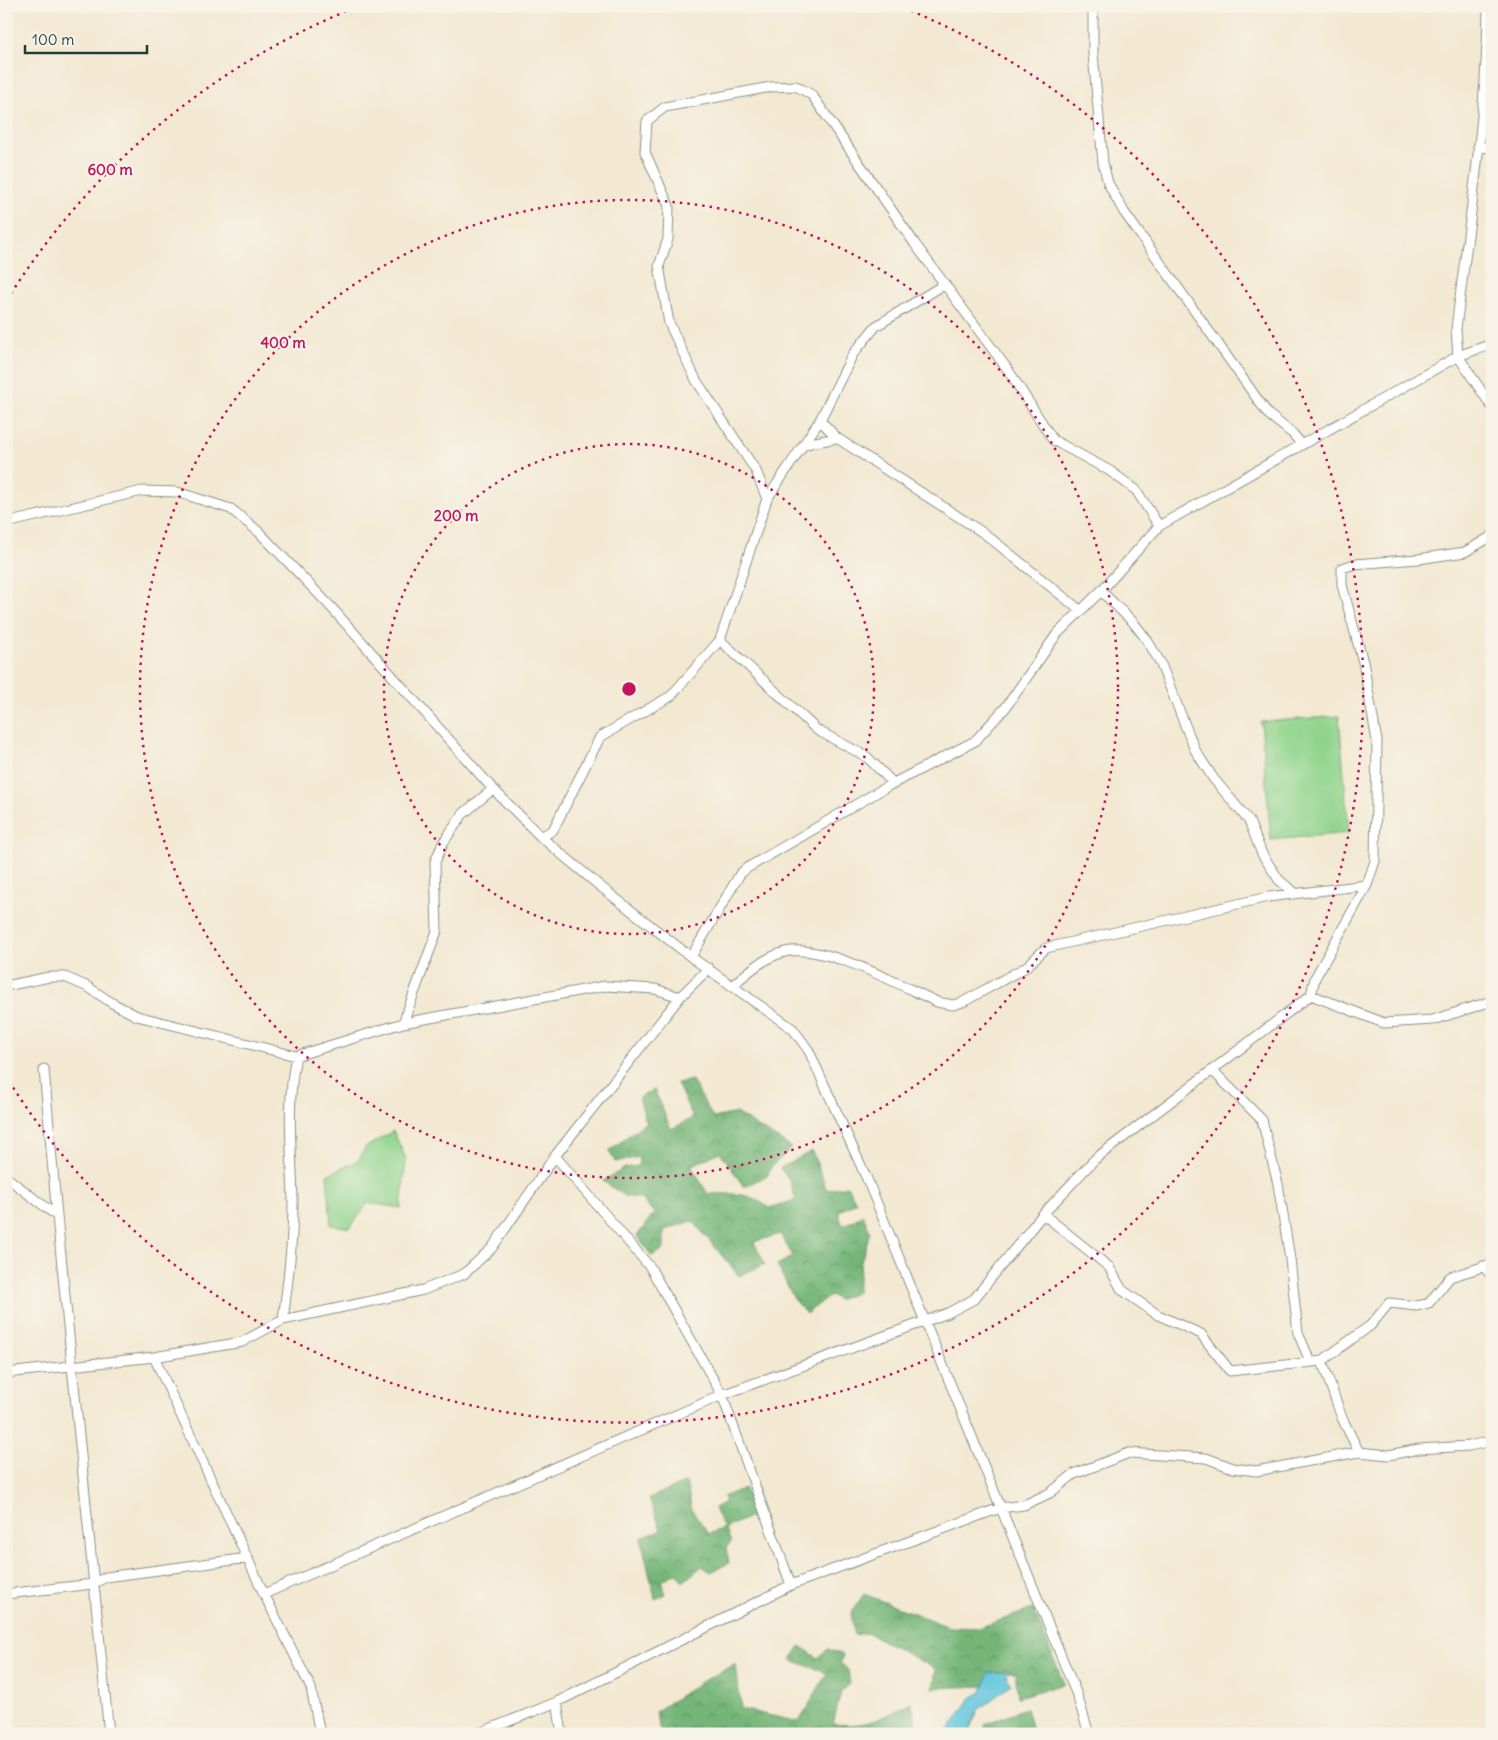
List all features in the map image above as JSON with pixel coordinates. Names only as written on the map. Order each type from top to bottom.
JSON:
[{"type":"street","points":[[1093,6],[1093,54],[1103,163],[1108,183],[1124,212],[1268,414],[1293,434],[1302,445]]},
{"type":"street","points":[[1488,6],[1488,32],[1478,147],[1456,329],[1458,356],[1492,408]]},
{"type":"street","points":[[767,499],[756,471],[696,380],[669,323],[659,266],[668,239],[669,206],[645,152],[645,131],[647,121],[665,107],[771,86],[796,86],[812,95],[836,127],[944,284],[1008,370],[1053,440],[1110,471],[1136,490],[1159,526]]},
{"type":"street","points":[[1478,147],[1492,148]]},
{"type":"street","points":[[541,837],[552,830],[600,738],[671,696],[720,640],[767,499],[820,420],[853,354],[876,326],[944,284]]},
{"type":"street","points":[[691,957],[740,874],[747,868],[894,784],[975,741],[1002,712],[1057,634],[1101,591],[1159,526],[1458,356],[1492,344]]},
{"type":"street","points":[[820,420],[837,438],[985,534],[1081,611]]},
{"type":"street","points":[[805,444],[837,438]]},
{"type":"street","points":[[6,524],[142,491],[177,492],[232,509],[259,532],[330,606],[493,789],[541,837],[601,887],[691,957],[781,1018],[793,1029],[809,1051],[867,1179],[1077,1695],[1088,1734]]},
{"type":"street","points":[[264,1594],[722,1395],[948,1313],[974,1299],[1043,1214],[1095,1158],[1312,996],[1315,978],[1367,885],[1375,862],[1377,741],[1363,662],[1340,573],[1342,568],[1355,564],[1418,559],[1465,552],[1492,536]]},
{"type":"street","points":[[1101,591],[1133,622],[1147,640],[1160,662],[1195,750],[1213,778],[1249,821],[1262,854],[1279,880],[1294,892]]},
{"type":"street","points":[[720,640],[817,730],[867,757],[894,784]]},
{"type":"street","points":[[403,1023],[437,931],[435,862],[444,843],[463,814],[493,789]]},
{"type":"street","points":[[733,985],[754,968],[777,955],[800,951],[842,960],[937,1002],[953,1005],[963,1002],[1026,968],[1046,948],[1154,922],[1294,892],[1367,885]]},
{"type":"street","points":[[6,1373],[154,1357],[242,1342],[283,1320],[424,1290],[464,1274],[492,1248],[555,1156],[680,997],[709,968]]},
{"type":"street","points":[[6,986],[49,977],[65,977],[88,986],[112,1003],[138,1016],[296,1056],[403,1023],[605,986],[618,985],[655,989],[680,997]]},
{"type":"street","points":[[1312,996],[1384,1022],[1433,1020],[1492,1001]]},
{"type":"street","points":[[283,1320],[289,1279],[293,1202],[290,1085],[296,1056]]},
{"type":"street","points":[[44,1069],[71,1366],[109,1734]]},
{"type":"street","points":[[1213,1070],[1262,1120],[1278,1184],[1290,1259],[1298,1333],[1310,1361]]},
{"type":"street","points":[[555,1156],[650,1267],[722,1395],[791,1585]]},
{"type":"street","points":[[6,1177],[57,1216]]},
{"type":"street","points":[[1043,1214],[1110,1267],[1122,1290],[1158,1315],[1201,1334],[1230,1371],[1322,1361],[1371,1325],[1389,1302],[1417,1306],[1429,1303],[1450,1277],[1488,1265],[1492,1276]]},
{"type":"street","points":[[154,1357],[264,1594],[311,1688],[320,1734]]},
{"type":"street","points":[[1322,1361],[1342,1418],[1359,1452]]},
{"type":"street","points":[[477,1734],[557,1702],[791,1585],[1000,1508],[1024,1505],[1050,1493],[1074,1474],[1129,1453],[1206,1458],[1233,1468],[1256,1471],[1359,1452],[1388,1455],[1419,1449],[1469,1446],[1492,1441]]},
{"type":"street","points":[[6,1594],[93,1584],[106,1577],[248,1558]]},
{"type":"street","points":[[557,1702],[562,1734]]},
{"type":"green space","points":[[1339,716],[1349,833],[1271,840],[1261,722]]},
{"type":"green space","points":[[692,1080],[713,1118],[736,1113],[792,1148],[772,1166],[768,1175],[744,1187],[720,1152],[691,1166],[708,1194],[747,1196],[769,1208],[796,1200],[789,1179],[780,1168],[812,1151],[827,1190],[847,1186],[856,1202],[838,1212],[843,1226],[863,1215],[870,1232],[861,1262],[857,1292],[838,1300],[831,1295],[806,1314],[795,1301],[777,1265],[793,1256],[780,1234],[754,1242],[765,1264],[739,1276],[693,1221],[664,1230],[664,1249],[652,1256],[637,1236],[654,1213],[640,1198],[624,1196],[603,1181],[625,1168],[638,1166],[639,1157],[615,1162],[609,1151],[646,1122],[639,1097],[654,1089],[671,1129],[693,1118],[677,1083]]},
{"type":"green space","points":[[393,1131],[406,1159],[401,1208],[368,1203],[350,1228],[331,1225],[327,1175],[359,1160],[365,1148]]},
{"type":"green space","points":[[686,1482],[692,1510],[709,1534],[724,1528],[714,1508],[725,1502],[723,1497],[744,1488],[756,1514],[725,1528],[731,1542],[726,1548],[729,1563],[711,1572],[702,1566],[683,1582],[676,1573],[661,1581],[666,1594],[655,1599],[641,1538],[661,1530],[649,1498]]},
{"type":"green space","points":[[864,1594],[949,1627],[978,1628],[1033,1609],[1064,1684],[1018,1697],[1015,1672],[988,1673],[984,1686],[933,1688],[936,1669],[868,1633],[854,1635],[851,1613]]},
{"type":"green space","points":[[800,1646],[818,1658],[828,1649],[843,1655],[840,1662],[848,1670],[850,1684],[841,1692],[833,1724],[865,1723],[891,1713],[911,1702],[919,1734],[661,1734],[655,1712],[699,1683],[736,1664],[741,1709],[799,1722],[827,1673],[791,1660]]},
{"type":"green space","points":[[1026,1708],[1033,1734],[986,1734],[985,1724]]},
{"type":"water","points":[[1005,1672],[1011,1685],[978,1710],[968,1734],[946,1734],[971,1698],[982,1692],[988,1673]]}]
